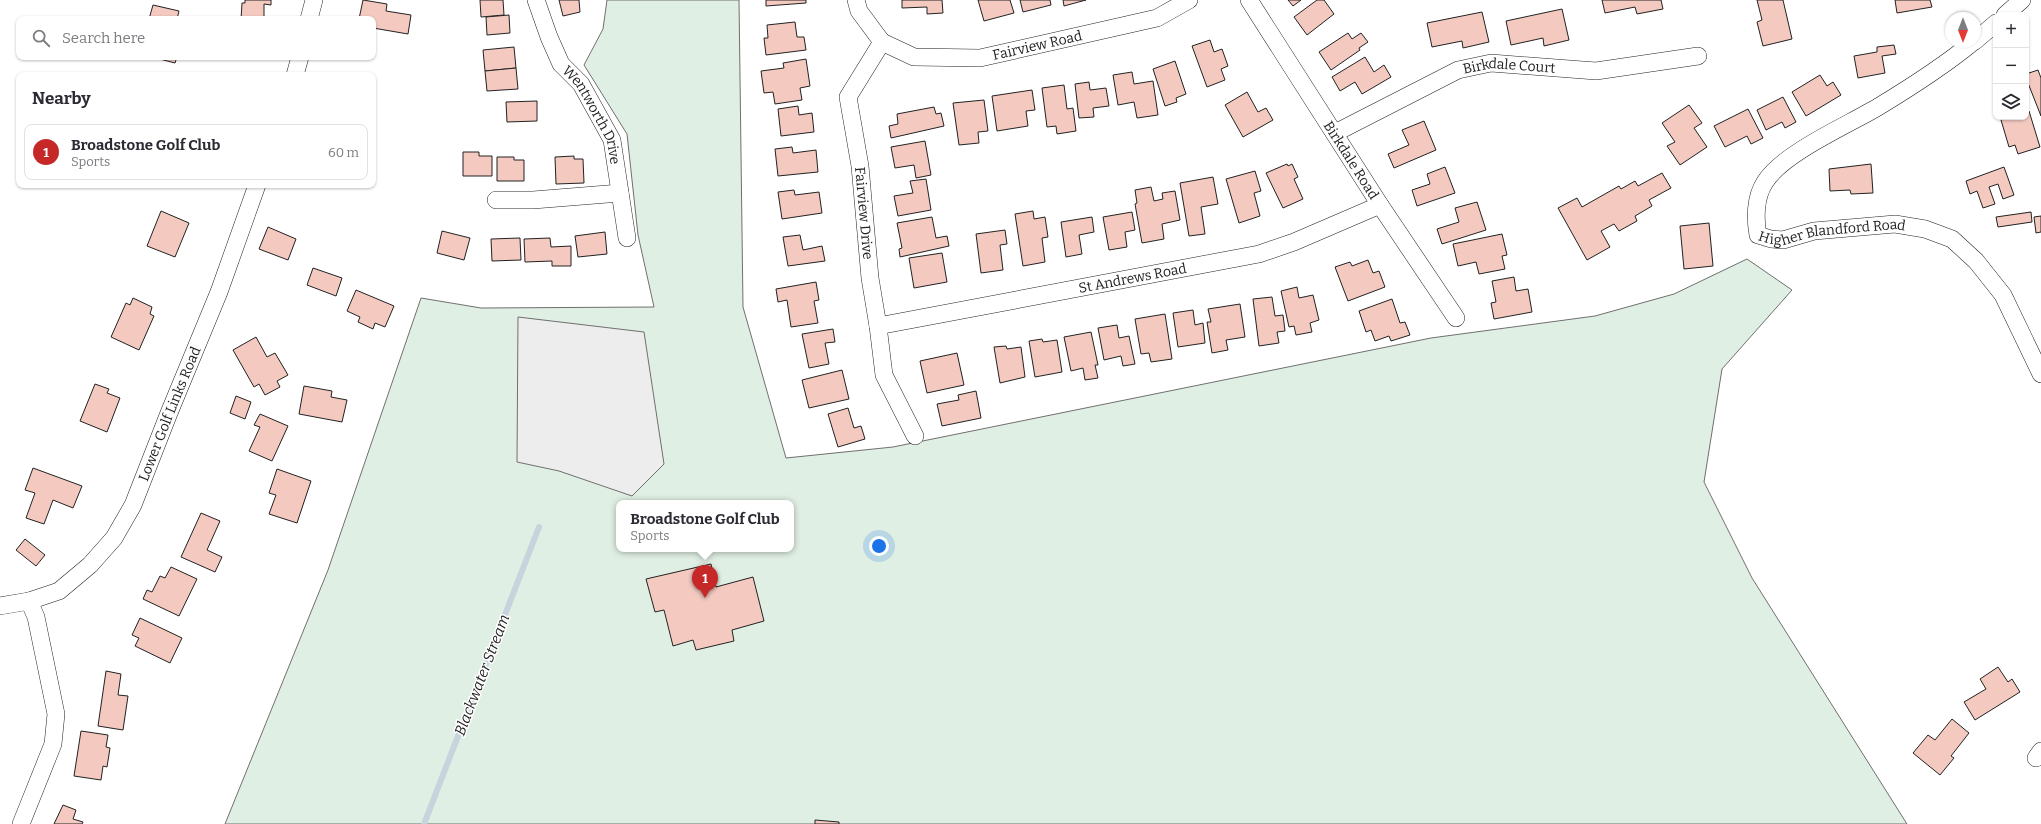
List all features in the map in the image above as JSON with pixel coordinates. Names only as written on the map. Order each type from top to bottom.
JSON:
[{"type":"street","points":[[311,16],[314,0]]},
{"type":"street","name":"Wentworth Drive","points":[[536,0],[549,37],[562,64],[581,84],[612,140],[627,238]]},
{"type":"street","points":[[856,0],[859,11],[882,42]]},
{"type":"street","name":"Fairview Road","points":[[882,42],[914,57],[980,58],[1157,18],[1189,0]]},
{"type":"street","name":"Birkdale Road","points":[[1249,0],[1380,205],[1456,318]]},
{"type":"street","points":[[2008,12],[2022,0]]},
{"type":"street","name":"Higher Blandford Road","points":[[1981,35],[1993,25]]},
{"type":"street","name":"Fairview Drive","points":[[882,42],[848,97],[860,166],[870,278],[884,375],[915,436]]},
{"type":"street","name":"Higher Blandford Road","points":[[1966,48],[1956,56],[1878,107],[1822,138],[1792,157],[1765,183],[1755,219],[1758,235],[1770,239],[1783,240],[1814,231],[1895,224],[1925,229],[1952,239],[1976,260],[2003,295],[2041,374]]},
{"type":"street","name":"Birkdale Court","points":[[1335,133],[1458,70],[1491,62],[1596,71],[1698,56]]},
{"type":"street","points":[[297,72],[299,60]]},
{"type":"street","name":"Lower Golf Links Road","points":[[0,606],[29,601],[59,591],[90,565],[114,538],[133,505],[219,292],[256,188]]},
{"type":"street","points":[[496,200],[540,200],[620,193]]},
{"type":"street","name":"St Andrews Road","points":[[878,326],[1259,254],[1294,242],[1380,205]]},
{"type":"street","points":[[21,824],[53,744],[56,714],[36,617],[29,601]]},
{"type":"green space","points":[[607,0],[739,0],[743,307],[786,458],[893,447],[1431,338],[1595,316],[1674,294],[1747,259],[1792,290],[1722,369],[1704,482],[1752,578],[1907,824],[225,824],[328,570],[421,298],[481,308],[654,307],[638,235],[627,134],[584,65],[603,29]]},
{"type":"shaded area","points":[[518,317],[644,332],[664,464],[632,496],[559,471],[517,462]]},
{"type":"building","points":[[245,0],[271,0],[271,5],[264,4],[264,16],[241,16],[242,3],[245,3]]},
{"type":"building","points":[[363,0],[387,4],[386,11],[411,15],[408,34],[376,29],[376,16],[360,16]]},
{"type":"building","points":[[480,0],[503,0],[504,15],[481,17]]},
{"type":"building","points":[[559,0],[579,0],[580,12],[563,16]]},
{"type":"building","points":[[766,0],[806,0],[806,3],[766,6]]},
{"type":"building","points":[[902,0],[942,0],[943,13],[927,14],[927,7],[902,8]]},
{"type":"building","points":[[978,0],[1010,0],[1014,13],[984,21]]},
{"type":"building","points":[[1020,0],[1050,0],[1051,5],[1023,12]]},
{"type":"building","points":[[1063,0],[1086,0],[1064,6]]},
{"type":"building","points":[[1288,0],[1301,0],[1293,6]]},
{"type":"building","points":[[1317,0],[1324,0],[1334,14],[1307,35],[1294,17]]},
{"type":"building","points":[[1602,0],[1661,0],[1663,9],[1637,14],[1635,7],[1605,13]]},
{"type":"building","points":[[1757,0],[1783,0],[1792,39],[1763,46],[1757,22],[1762,20]]},
{"type":"building","points":[[1895,0],[1930,0],[1932,7],[1897,13]]},
{"type":"building","points":[[153,5],[179,11],[178,16],[150,16]]},
{"type":"building","points":[[1562,9],[1569,40],[1544,46],[1543,38],[1511,45],[1506,21]]},
{"type":"building","points":[[1482,12],[1489,42],[1463,48],[1462,41],[1432,47],[1427,23]]},
{"type":"building","points":[[509,15],[510,33],[487,35],[486,17]]},
{"type":"building","points":[[795,22],[797,37],[804,37],[806,50],[766,55],[764,38],[768,38],[767,25]]},
{"type":"building","points":[[1348,33],[1352,39],[1361,33],[1368,42],[1359,48],[1360,50],[1331,70],[1319,52]]},
{"type":"building","points":[[1210,40],[1214,52],[1222,49],[1228,66],[1221,69],[1225,80],[1207,87],[1192,46]]},
{"type":"building","points":[[1894,45],[1896,54],[1882,56],[1885,73],[1858,78],[1854,56],[1877,52],[1877,47]]},
{"type":"building","points":[[514,47],[516,68],[485,71],[483,50]]},
{"type":"building","points":[[1365,57],[1374,72],[1384,65],[1391,77],[1362,94],[1355,82],[1340,91],[1332,77]]},
{"type":"building","points":[[806,59],[810,86],[800,88],[802,100],[775,104],[773,92],[764,93],[761,71],[784,68],[783,63]]},
{"type":"building","points":[[164,60],[176,60],[175,63]]},
{"type":"building","points":[[1175,61],[1186,94],[1176,98],[1177,102],[1165,106],[1153,69]]},
{"type":"building","points":[[516,68],[518,89],[487,91],[485,71]]},
{"type":"building","points":[[2038,70],[2041,78],[2041,116],[2029,86],[2029,73]]},
{"type":"building","points":[[1132,72],[1134,84],[1153,81],[1158,115],[1137,118],[1134,102],[1118,105],[1113,75]]},
{"type":"building","points":[[1820,75],[1827,86],[1833,82],[1841,95],[1806,116],[1792,92]]},
{"type":"building","points":[[1089,82],[1090,90],[1106,88],[1109,106],[1093,108],[1094,117],[1079,118],[1075,84]]},
{"type":"building","points":[[1064,85],[1067,109],[1073,108],[1076,131],[1057,134],[1056,126],[1047,127],[1042,88]]},
{"type":"building","points":[[1032,90],[1035,110],[1026,111],[1028,126],[997,131],[992,96]]},
{"type":"building","points":[[1247,92],[1258,112],[1266,108],[1273,120],[1243,137],[1225,105]]},
{"type":"building","points":[[1783,97],[1796,122],[1785,128],[1782,122],[1766,130],[1757,110]]},
{"type":"building","points":[[984,100],[988,131],[978,132],[979,143],[959,145],[953,103]]},
{"type":"building","points":[[537,101],[537,121],[507,122],[506,102]]},
{"type":"building","points":[[1689,105],[1702,123],[1694,128],[1707,147],[1680,165],[1667,146],[1675,142],[1662,123]]},
{"type":"building","points":[[798,106],[799,115],[812,113],[814,132],[781,136],[778,109]]},
{"type":"building","points":[[934,107],[936,114],[941,113],[944,126],[891,138],[889,126],[898,124],[897,114]]},
{"type":"building","points":[[1748,109],[1763,138],[1751,144],[1747,136],[1725,147],[1714,126]]},
{"type":"building","points":[[2029,111],[2040,147],[2018,154],[2015,145],[2009,147],[2001,120],[2029,120]]},
{"type":"building","points":[[1424,121],[1436,150],[1394,168],[1388,154],[1409,145],[1402,130]]},
{"type":"building","points":[[925,141],[931,175],[916,178],[914,165],[895,168],[891,147]]},
{"type":"building","points":[[792,147],[793,153],[816,150],[818,172],[778,176],[775,149]]},
{"type":"building","points":[[463,152],[479,152],[479,156],[492,156],[492,176],[463,176]]},
{"type":"building","points":[[574,156],[574,159],[583,159],[584,183],[556,184],[555,157]]},
{"type":"building","points":[[497,157],[514,157],[514,160],[524,160],[524,181],[497,181]]},
{"type":"building","points":[[1287,164],[1288,166],[1292,164],[1298,177],[1294,179],[1303,199],[1283,208],[1266,173]]},
{"type":"building","points":[[1871,164],[1873,193],[1851,194],[1850,190],[1830,191],[1829,169]]},
{"type":"building","points":[[1445,167],[1455,193],[1417,206],[1412,190],[1430,184],[1427,174]]},
{"type":"building","points":[[2004,167],[2014,195],[2003,199],[1998,184],[1989,187],[1995,204],[1983,208],[1977,191],[1970,194],[1966,181]]},
{"type":"building","points":[[1255,171],[1261,191],[1254,193],[1260,216],[1239,223],[1226,179]]},
{"type":"building","points":[[1662,173],[1671,188],[1649,200],[1652,206],[1635,216],[1637,221],[1619,231],[1614,224],[1601,231],[1610,247],[1587,260],[1558,208],[1577,198],[1582,207],[1619,186],[1621,189],[1635,181],[1638,186]]},
{"type":"building","points":[[1213,177],[1218,204],[1201,207],[1205,234],[1189,236],[1180,183]]},
{"type":"building","points":[[926,179],[931,210],[898,216],[894,196],[913,193],[910,181]]},
{"type":"building","points":[[1151,187],[1154,201],[1163,199],[1162,193],[1175,191],[1180,220],[1162,224],[1164,239],[1142,243],[1135,204],[1137,203],[1135,190]]},
{"type":"building","points":[[794,190],[795,195],[819,192],[822,213],[782,219],[778,192]]},
{"type":"building","points":[[1477,202],[1486,230],[1442,244],[1437,229],[1459,222],[1455,208]]},
{"type":"building","points":[[161,211],[189,223],[175,257],[147,246]]},
{"type":"building","points":[[1033,211],[1034,219],[1045,217],[1048,237],[1042,238],[1045,262],[1023,266],[1015,214]]},
{"type":"building","points":[[1132,212],[1135,230],[1125,232],[1127,247],[1109,250],[1103,217]]},
{"type":"building","points":[[2031,212],[2032,222],[1998,227],[1996,217]]},
{"type":"building","points":[[2041,216],[2041,232],[2036,233],[2034,217]]},
{"type":"building","points":[[932,217],[936,238],[947,236],[949,246],[900,257],[899,249],[902,248],[897,223]]},
{"type":"building","points":[[1092,217],[1094,232],[1079,235],[1082,254],[1066,257],[1061,222]]},
{"type":"building","points":[[1709,223],[1713,266],[1684,269],[1680,226]]},
{"type":"building","points":[[268,227],[296,239],[288,260],[259,249]]},
{"type":"building","points":[[1005,230],[1007,244],[1000,245],[1003,270],[981,273],[976,234]]},
{"type":"building","points":[[442,231],[470,238],[464,260],[437,253]]},
{"type":"building","points":[[605,232],[607,254],[578,257],[575,236]]},
{"type":"building","points":[[1502,234],[1507,255],[1502,256],[1505,269],[1479,274],[1476,262],[1458,266],[1453,244]]},
{"type":"building","points":[[800,235],[803,250],[822,246],[825,261],[788,266],[783,237]]},
{"type":"building","points":[[520,238],[521,260],[492,261],[491,239]]},
{"type":"building","points":[[550,238],[551,247],[571,246],[571,266],[552,266],[552,261],[525,262],[524,239]]},
{"type":"building","points":[[942,253],[947,282],[914,288],[909,258]]},
{"type":"building","points":[[1368,260],[1373,273],[1379,271],[1385,287],[1348,301],[1335,267],[1350,262],[1352,266]]},
{"type":"building","points":[[313,268],[342,278],[336,296],[307,285]]},
{"type":"building","points":[[1514,277],[1516,291],[1528,289],[1532,312],[1494,319],[1491,303],[1496,302],[1492,281]]},
{"type":"building","points":[[816,282],[819,300],[814,301],[818,323],[791,327],[787,300],[778,302],[776,289]]},
{"type":"building","points":[[1297,287],[1299,298],[1313,295],[1319,320],[1310,323],[1312,332],[1296,335],[1294,326],[1289,327],[1281,291]]},
{"type":"building","points":[[356,290],[394,306],[385,327],[375,323],[373,329],[358,322],[360,317],[347,311]]},
{"type":"building","points":[[1272,297],[1275,316],[1283,315],[1285,331],[1277,332],[1279,343],[1259,346],[1253,299]]},
{"type":"building","points":[[133,298],[152,307],[150,314],[154,316],[139,350],[111,337],[126,303],[130,305]]},
{"type":"building","points":[[1392,299],[1400,323],[1405,322],[1410,335],[1391,341],[1389,336],[1375,341],[1371,330],[1366,332],[1359,311]]},
{"type":"building","points":[[1240,304],[1245,337],[1226,340],[1228,350],[1212,353],[1207,322],[1211,322],[1208,309]]},
{"type":"building","points":[[1193,310],[1195,325],[1203,323],[1205,343],[1178,347],[1173,313]]},
{"type":"building","points":[[1165,314],[1172,359],[1151,362],[1149,353],[1141,354],[1135,319]]},
{"type":"building","points":[[1117,325],[1119,338],[1129,336],[1135,364],[1123,366],[1121,356],[1104,360],[1098,328]]},
{"type":"building","points":[[833,329],[835,342],[825,343],[829,364],[809,368],[802,334]]},
{"type":"building","points":[[1091,332],[1098,365],[1095,365],[1098,378],[1085,380],[1083,368],[1071,371],[1064,337]]},
{"type":"building","points":[[256,337],[267,357],[275,353],[288,375],[277,381],[280,387],[265,395],[259,384],[254,387],[233,350]]},
{"type":"building","points":[[1042,339],[1043,342],[1057,340],[1062,372],[1035,377],[1029,341]]},
{"type":"building","points":[[1006,346],[1007,349],[1021,347],[1025,377],[1000,383],[994,347]]},
{"type":"building","points":[[957,353],[964,385],[927,393],[920,361]]},
{"type":"building","points":[[842,370],[849,399],[809,408],[802,380]]},
{"type":"building","points":[[95,384],[109,389],[107,393],[120,398],[107,432],[80,421]]},
{"type":"building","points":[[304,386],[332,391],[331,397],[347,400],[342,422],[299,414]]},
{"type":"building","points":[[976,391],[981,418],[942,426],[937,404],[959,400],[958,395]]},
{"type":"building","points":[[236,396],[251,402],[245,419],[230,413]]},
{"type":"building","points":[[848,408],[854,428],[861,426],[865,439],[838,447],[828,414]]},
{"type":"building","points":[[260,414],[288,426],[272,461],[249,451],[260,427],[254,425]]},
{"type":"building","points":[[33,468],[82,486],[73,508],[53,500],[44,524],[26,518],[35,493],[25,490]]},
{"type":"building","points":[[277,469],[311,481],[297,523],[269,514],[276,495],[269,493]]},
{"type":"building","points":[[201,513],[220,521],[207,550],[222,557],[215,572],[181,557]]},
{"type":"building","points":[[25,539],[45,555],[36,566],[16,550]]},
{"type":"building","points":[[711,564],[716,587],[753,577],[764,621],[732,630],[734,641],[696,650],[693,640],[673,646],[664,610],[655,612],[646,579]]},
{"type":"building","points":[[171,567],[197,579],[179,616],[143,599],[147,590],[152,592],[160,576],[165,578]]},
{"type":"building","points":[[140,618],[182,638],[170,663],[135,646],[139,638],[132,635]]},
{"type":"building","points":[[1998,667],[2008,682],[2012,679],[2020,692],[1975,720],[1964,702],[1986,689],[1980,679]]},
{"type":"building","points":[[106,671],[121,674],[118,695],[128,696],[123,730],[98,726]]},
{"type":"building","points":[[1952,719],[1969,733],[1951,756],[1954,758],[1940,775],[1913,753],[1928,735],[1935,740]]},
{"type":"building","points":[[81,731],[108,735],[106,747],[110,748],[107,767],[103,766],[101,780],[74,776]]},
{"type":"building","points":[[63,805],[76,810],[73,819],[83,822],[82,824],[54,824]]},
{"type":"building","points":[[815,820],[839,822],[839,824],[815,824]]},
{"type":"waterway","name":"Blackwater Stream","points":[[424,824],[539,527]]},
{"type":"place","name":"Broadstone Golf Club","points":[[705,598]]}]
